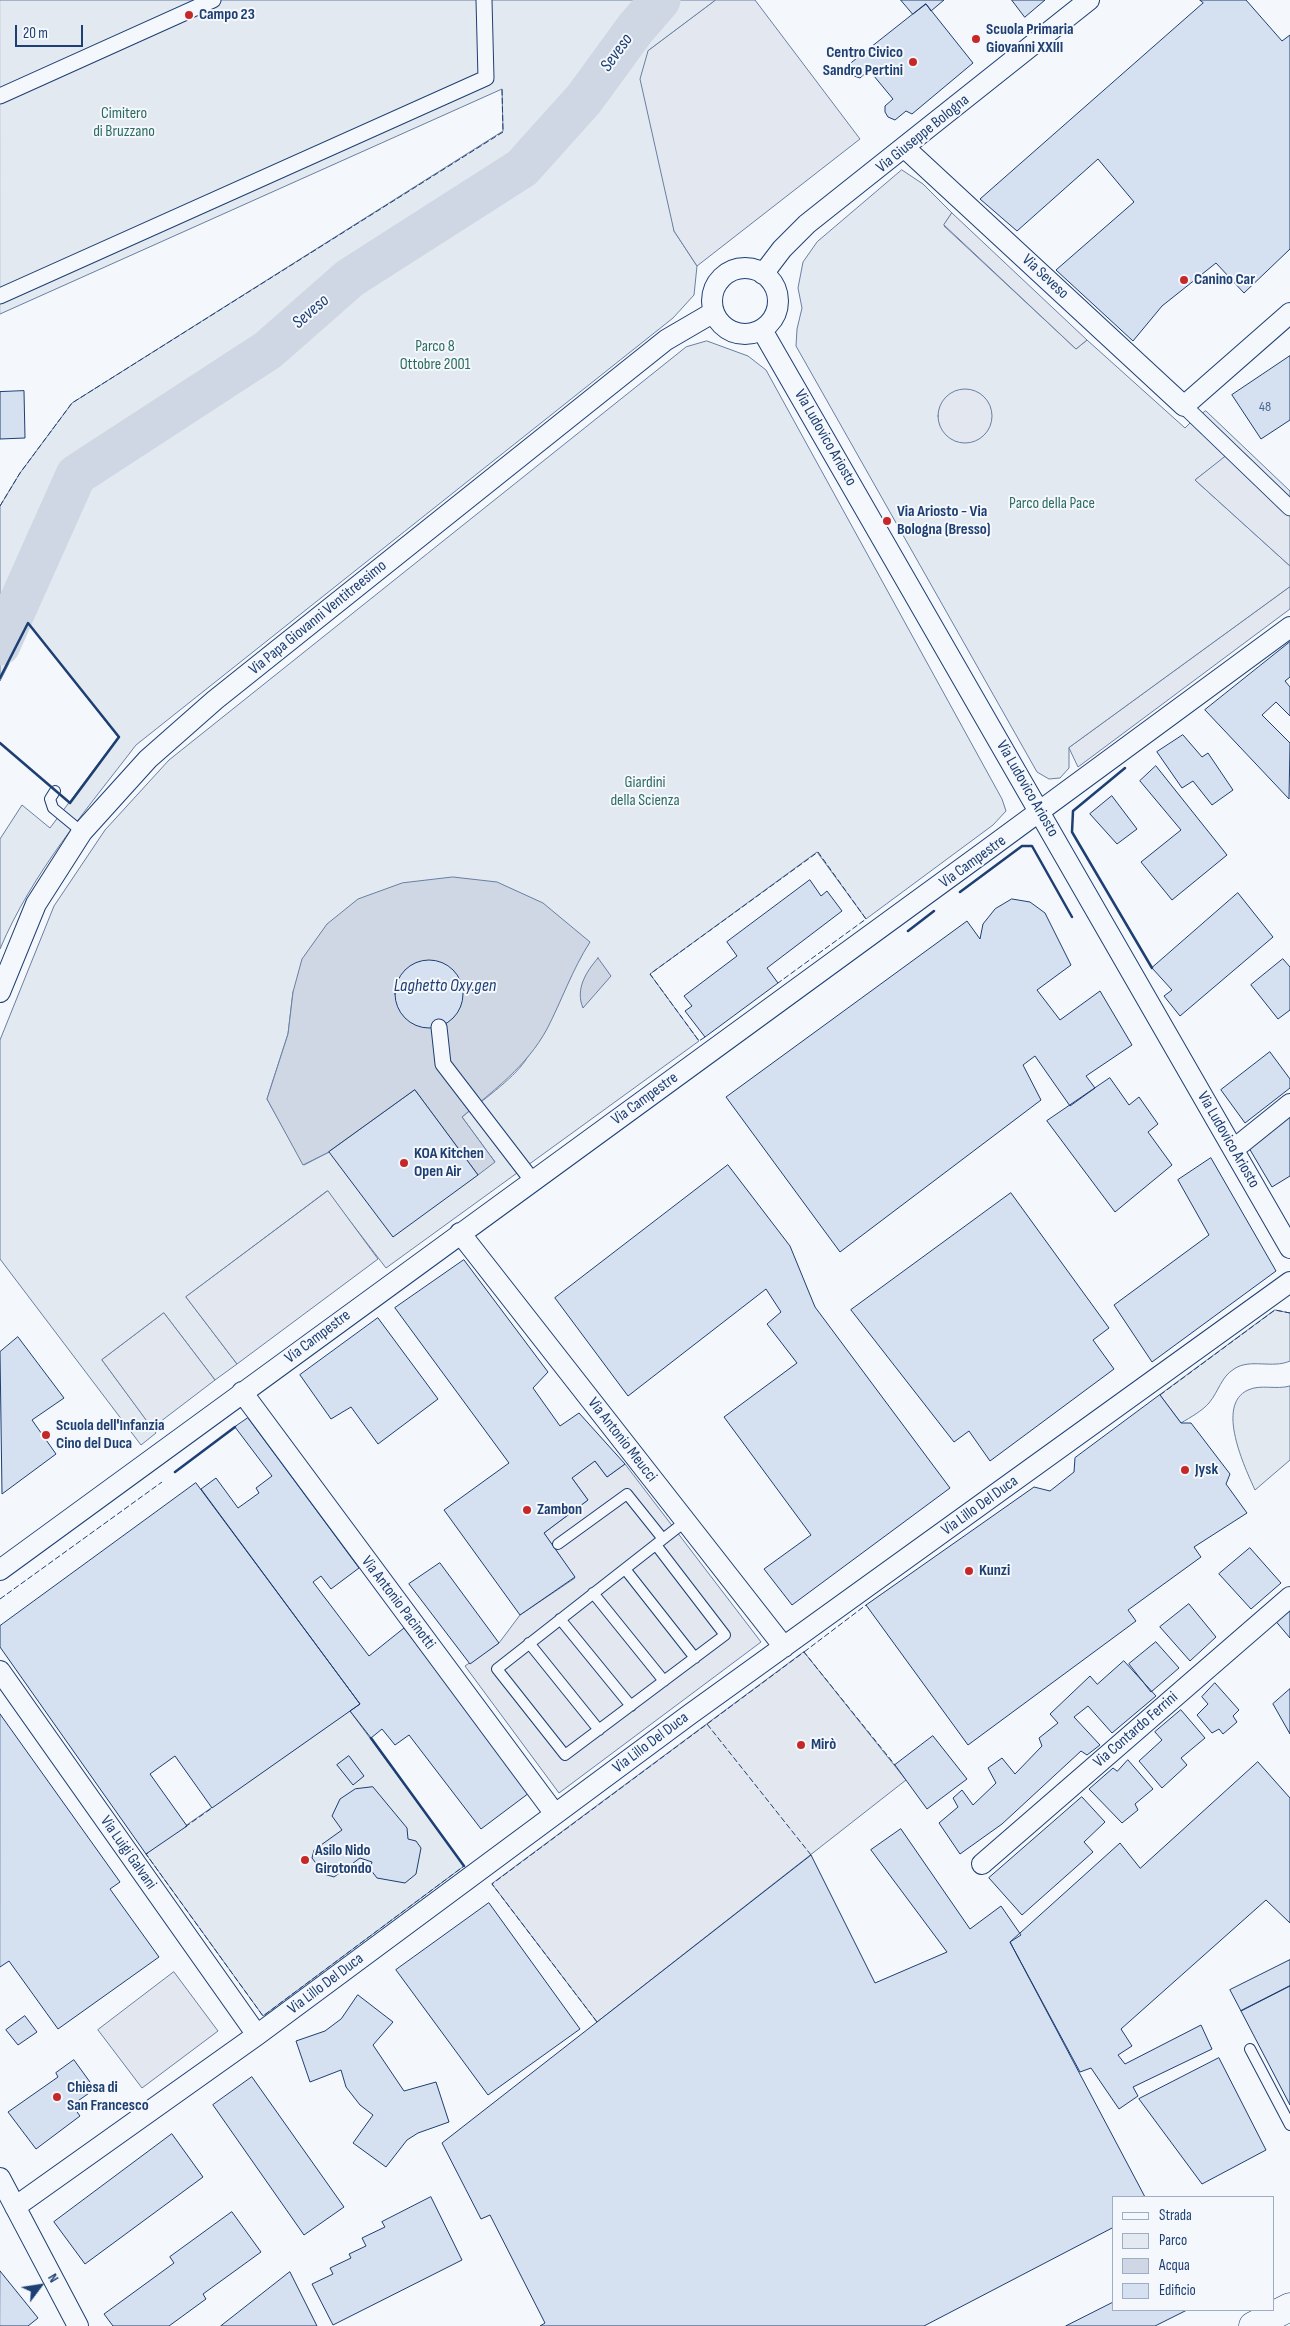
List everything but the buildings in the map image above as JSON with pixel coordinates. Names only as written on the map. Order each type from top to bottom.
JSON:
[{"type":"main road","points":[[1253,2326],[1290,2307]]},
{"type":"street","points":[[0,96],[213,0]]},
{"type":"street","points":[[0,296],[486,78],[484,0]]},
{"type":"street","name":"Via Giuseppe Bologna","points":[[763,274],[782,249],[807,224],[1089,0]]},
{"type":"street","name":"Via Seveso","points":[[905,148],[1184,406]]},
{"type":"street","points":[[745,268],[758,270],[763,274],[770,279],[777,291],[778,305],[774,318],[762,330],[752,334],[738,334],[726,329],[716,318],[712,305],[713,291],[720,279],[731,271],[745,268]]},
{"type":"street","name":"Via Papa Giovanni Ventitreesimo","points":[[0,992],[36,904],[82,832],[148,759],[215,700],[666,340],[714,312]]},
{"type":"street","points":[[1290,313],[1184,406],[1290,508]]},
{"type":"street","name":"Via Ludovico Ariosto","points":[[762,330],[1290,1248]]},
{"type":"street","name":"Via Campestre","points":[[0,1570],[532,1180],[1040,812],[1290,627]]},
{"type":"street","points":[[439,1027],[443,1064],[532,1180]]},
{"type":"street","points":[[1234,1149],[1290,1104]]},
{"type":"street","name":"Via Antonio Meucci","points":[[460,1233],[784,1647]]},
{"type":"street","name":"Via Lillo Del Duca","points":[[15,2207],[257,2035],[784,1647],[1290,1282]]},
{"type":"street","name":"Via Antonio Pacinotti","points":[[242,1392],[555,1814]]},
{"type":"street","name":"Via Contardo Ferrini","points":[[982,1864],[1290,1597]]},
{"type":"street","name":"Via Luigi Galvani","points":[[0,1671],[257,2035]]},
{"type":"street","points":[[0,2178],[78,2326]]},
{"type":"lane","points":[[55,791],[50,799],[53,808],[82,832]]},
{"type":"lane","points":[[558,1544],[627,1494],[660,1542],[725,1635],[565,1755],[496,1669],[660,1542],[686,1521]]},
{"type":"lane","points":[[625,1569],[695,1658]]},
{"type":"lane","points":[[593,1593],[664,1681]]},
{"type":"lane","points":[[560,1619],[631,1706]]},
{"type":"lane","points":[[529,1643],[599,1730]]},
{"type":"lane","points":[[1250,2049],[1290,2125]]},
{"type":"green space","points":[[0,0],[716,0],[648,51],[674,231],[697,266],[694,295],[673,318],[136,745],[44,868],[13,921],[0,949],[0,839],[22,805],[50,828],[118,737],[29,624],[0,681],[0,506],[20,473],[72,403],[503,131],[502,89],[0,314]]},
{"type":"green space","name":"Parco della Pace","points":[[902,170],[923,184],[952,213],[944,226],[1076,349],[1087,340],[1185,428],[1192,421],[1228,455],[1195,480],[1290,566],[1290,587],[1069,748],[1069,768],[1060,778],[1049,779],[1037,772],[796,346],[797,329],[802,308],[798,288],[803,262],[817,242]]},
{"type":"green space","name":"Giardini della Scienza","points":[[707,341],[748,356],[766,370],[1002,799],[1006,811],[993,825],[866,919],[817,852],[650,974],[699,1041],[386,1268],[327,1191],[186,1297],[237,1364],[215,1380],[164,1313],[102,1360],[156,1433],[141,1445],[0,1259],[0,1040],[54,906],[105,830],[169,760],[686,347]],"holes":[[[589,942],[543,1032],[525,1061],[504,1083],[462,1117],[495,1162],[415,1090],[329,1152],[304,1165],[267,1099],[288,1034],[293,992]]]},
{"type":"green space","points":[[1275,1310],[1290,1313],[1290,1361],[1276,1364],[1247,1364],[1234,1369],[1226,1376],[1206,1406],[1181,1423],[1160,1395]]},
{"type":"green space","points":[[1290,1386],[1290,1460],[1255,1490],[1235,1437],[1234,1409],[1238,1398],[1248,1390],[1258,1387]]},
{"type":"green space","name":"Asilo Nido Girotondo","points":[[350,1711],[464,1866],[263,2016],[146,1854]]},
{"type":"shaded area","points":[[716,0],[755,0],[860,139],[697,266],[674,231],[640,79],[648,51]]},
{"type":"shaded area","points":[[952,213],[1087,340],[1076,349],[944,225]]},
{"type":"shaded area","points":[[965,389],[975,391],[984,397],[990,406],[992,416],[990,426],[984,435],[975,441],[965,443],[955,441],[946,435],[940,426],[938,416],[940,406],[946,397],[955,391]]},
{"type":"shaded area","points":[[1206,411],[1290,491],[1290,566],[1195,480],[1228,454],[1192,421]]},
{"type":"shaded area","points":[[1290,587],[1290,609],[1078,767],[1069,748]]},
{"type":"shaded area","points":[[328,1191],[378,1259],[237,1364],[186,1297]]},
{"type":"shaded area","points":[[164,1313],[215,1380],[152,1428],[102,1360]]},
{"type":"shaded area","points":[[595,1461],[607,1477],[625,1464],[761,1642],[559,1793],[465,1666],[499,1643],[520,1615],[575,1578],[544,1533],[588,1500],[572,1478]]},
{"type":"shaded area","points":[[804,1652],[906,1780],[597,2022],[492,1884]]},
{"type":"shaded area","points":[[174,1972],[218,2031],[142,2088],[98,2030]]},
{"type":"water","name":"Laghetto Oxy.gen","points":[[453,877],[497,882],[543,903],[590,942],[547,1029],[530,1055],[509,1077],[462,1117],[495,1162],[478,1175],[415,1090],[329,1152],[303,1165],[267,1099],[288,1034],[293,992],[302,959],[327,924],[358,899],[402,883]]},
{"type":"water","points":[[598,958],[611,976],[583,1008],[580,994],[583,981],[589,969]]},
{"type":"waterway","name":"Seveso","points":[[0,645],[76,475],[268,350],[350,278],[522,168],[584,99],[635,29],[660,0]]},
{"type":"fence","points":[[0,506],[20,473],[72,403],[503,132],[502,89]]},
{"type":"fence","points":[[705,1037],[699,1041],[650,974],[818,852],[866,919],[778,983]]},
{"type":"fence","points":[[1160,1395],[1275,1310],[1290,1313]]},
{"type":"fence","points":[[0,1599],[162,1482]]},
{"type":"fence","points":[[804,1652],[866,1605]]},
{"type":"fence","points":[[597,2022],[492,1884],[804,1652],[895,1765]]},
{"type":"fence","points":[[707,1724],[811,1855]]},
{"type":"fence","points":[[185,1827],[212,1808]]},
{"type":"fence","points":[[148,1853],[146,1854],[263,2016],[464,1866]]},
{"type":"wall","points":[[0,678],[28,623],[119,737],[70,803],[0,743]]},
{"type":"wall","points":[[1125,768],[1073,811],[1072,832],[1152,968]]},
{"type":"wall","points":[[960,892],[1022,846],[1032,846],[1072,917]]},
{"type":"wall","points":[[908,931],[934,911]]},
{"type":"wall","points":[[175,1472],[235,1427]]},
{"type":"wall","points":[[371,1738],[464,1866]]},
{"type":"place","name":"Campo 23","points":[[189,15]]},
{"type":"place","name":"Scuola Primaria Giovanni XXIII","points":[[976,39]]},
{"type":"place","name":"Centro Civico Sandro Pertini","points":[[913,62]]},
{"type":"place","name":"Canino Car","points":[[1184,280]]},
{"type":"place","name":"Via Ariosto - Via Bologna (Bresso)","points":[[887,521]]},
{"type":"place","name":"KOA Kitchen Open Air","points":[[404,1163]]},
{"type":"place","name":"Scuola dell'Infanzia Cino del Duca","points":[[46,1435]]},
{"type":"place","name":"Jysk","points":[[1185,1470]]},
{"type":"place","name":"Zambon","points":[[527,1510]]},
{"type":"place","name":"Kunzi","points":[[969,1571]]},
{"type":"place","name":"Mirò","points":[[801,1745]]},
{"type":"place","name":"Asilo Nido Girotondo","points":[[305,1860]]},
{"type":"place","name":"Chiesa di San Francesco","points":[[57,2097]]},
{"type":"park label","name":"Cimitero di Bruzzano","points":[[124,123]]},
{"type":"park label","name":"Parco 8 Ottobre 2001","points":[[435,356]]}]
